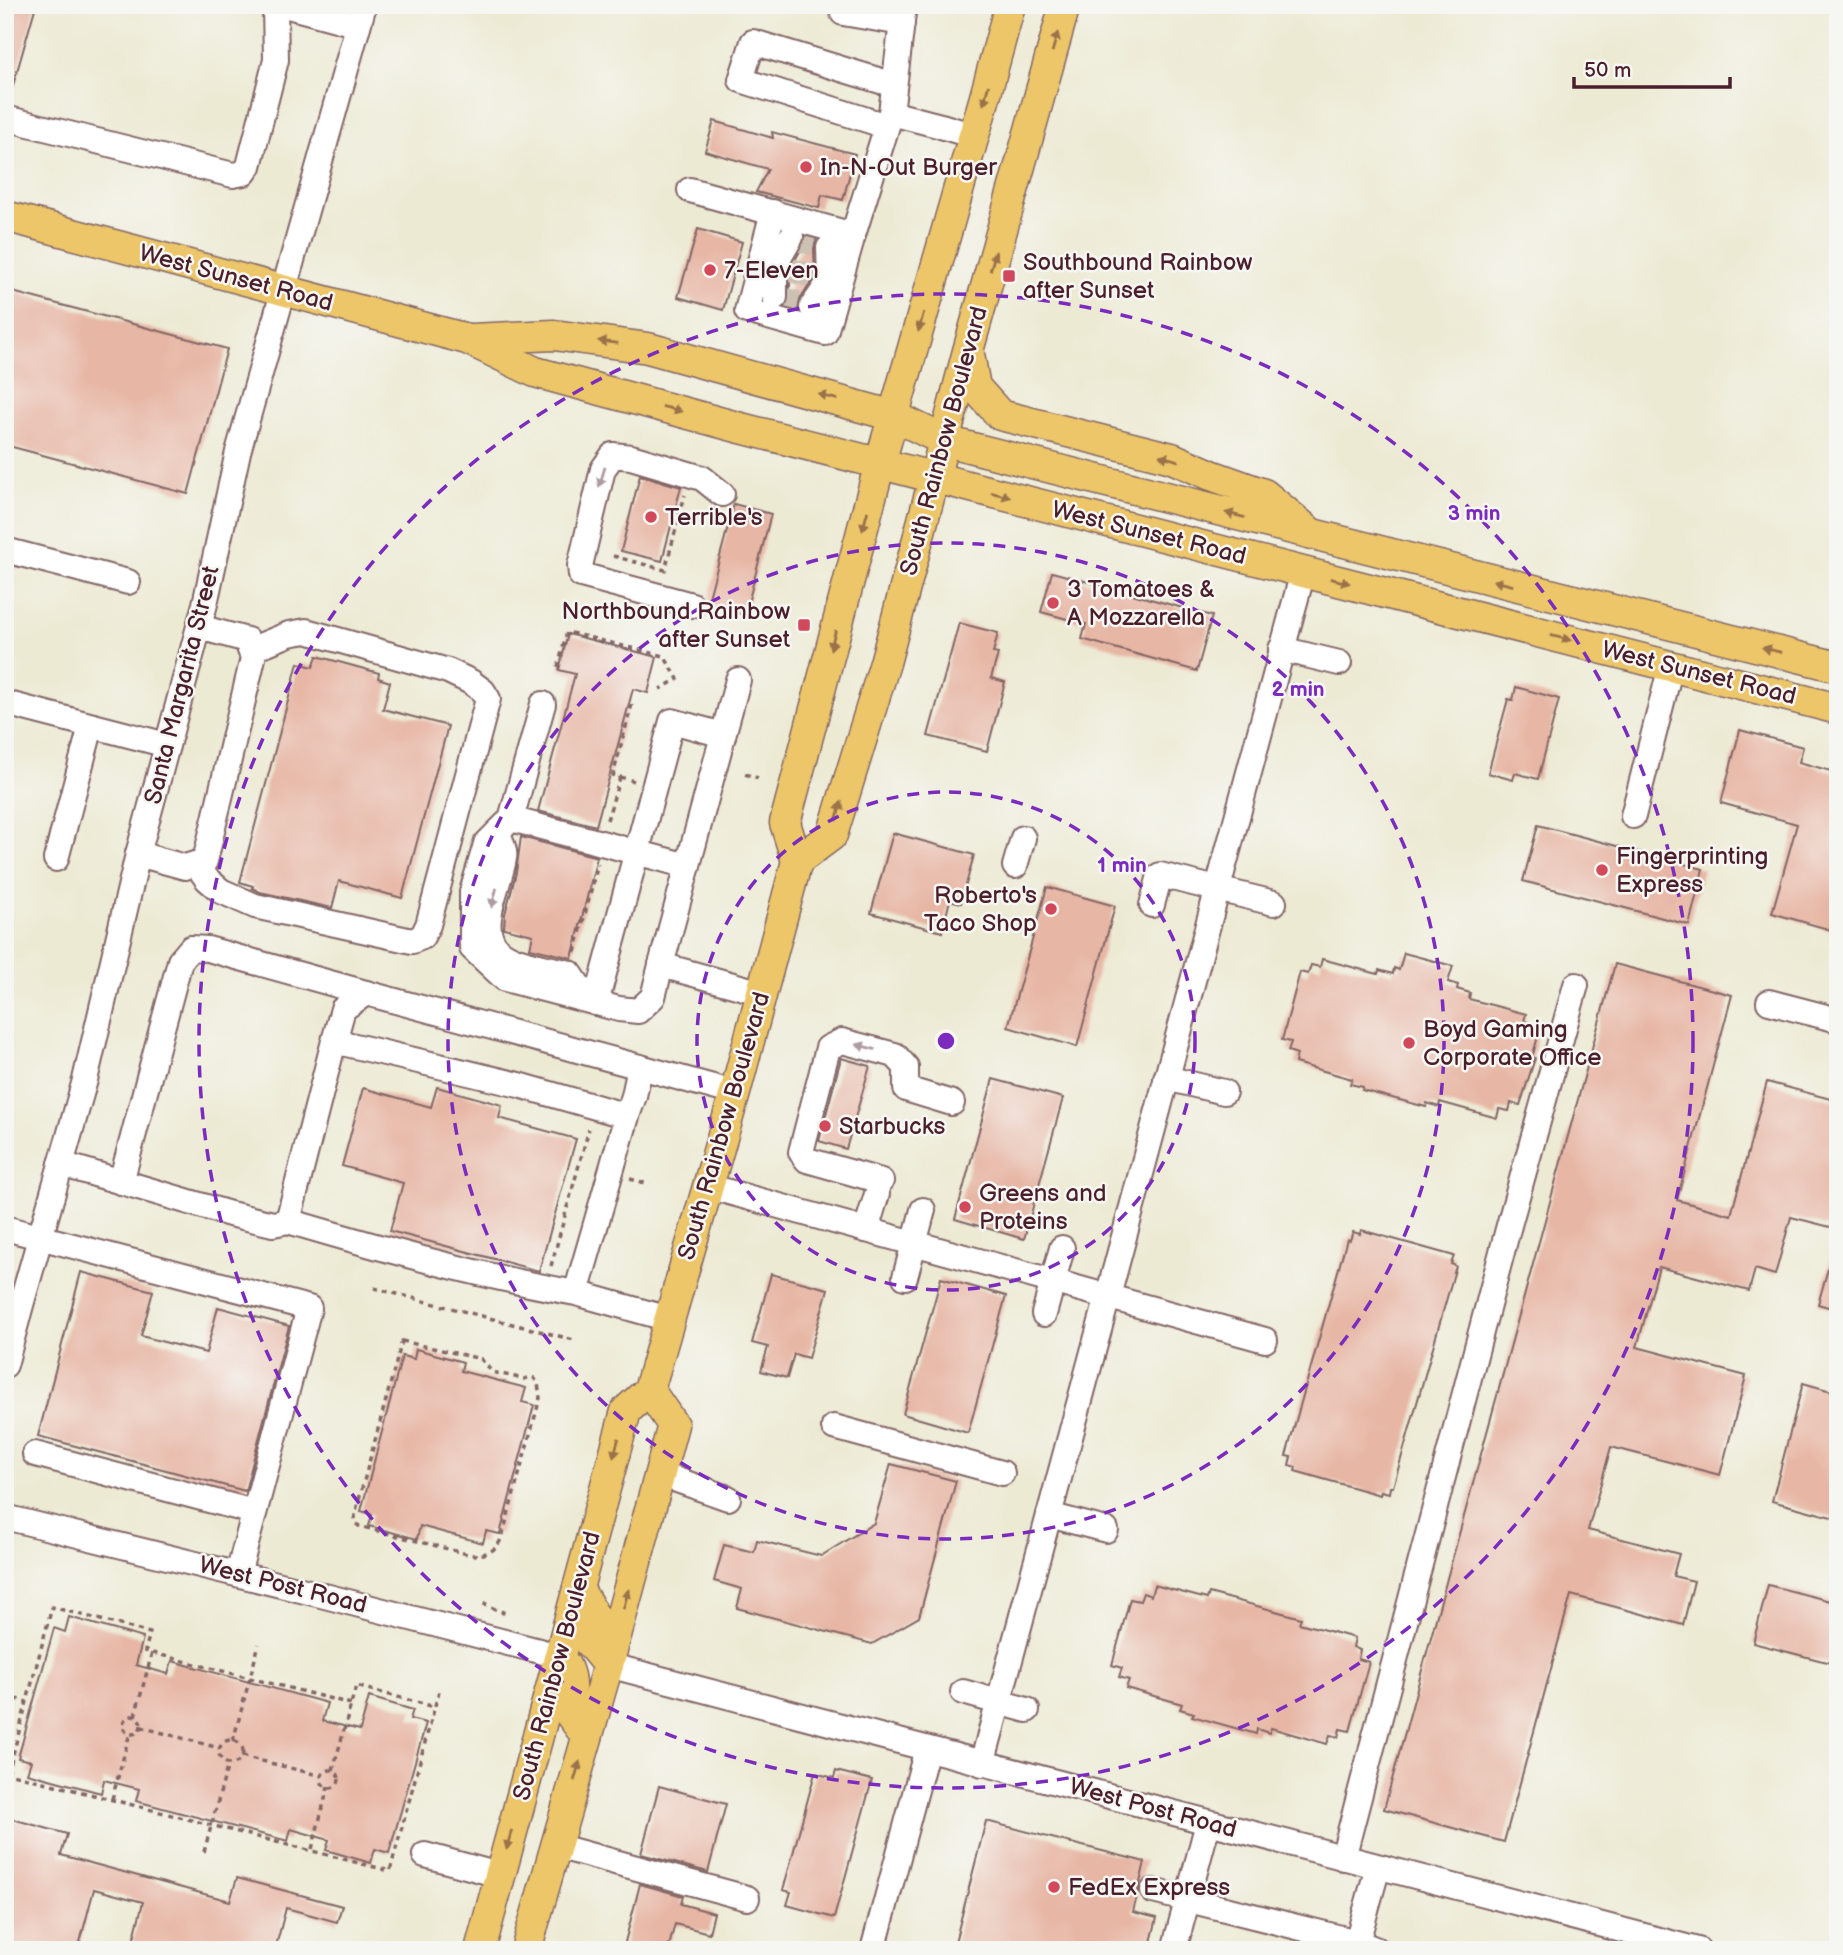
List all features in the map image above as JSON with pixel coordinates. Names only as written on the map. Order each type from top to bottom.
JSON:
[{"type":"main road","points":[[797,861],[785,823],[880,463],[1010,5]]},
{"type":"main road","name":"South Rainbow Boulevard","points":[[480,1950],[626,1412],[649,1390],[735,1093],[797,861],[831,835],[885,663],[968,351],[1065,5]]},
{"type":"main road","name":"West Sunset Road","points":[[5,216],[467,339],[536,372],[749,430],[1838,709]]},
{"type":"main road","name":"West Sunset Road","points":[[467,339],[554,335],[648,348],[894,415],[945,441],[1838,667]]},
{"type":"main road","points":[[968,351],[975,387],[1000,415],[1172,458],[1264,494],[1313,535],[1303,572]]},
{"type":"main road","points":[[1671,666],[1682,627]]},
{"type":"main road","name":"South Rainbow Boulevard","points":[[526,1950],[608,1665],[673,1425],[649,1390]]},
{"type":"main road","points":[[578,1588],[593,1614],[588,1642],[608,1665]]},
{"type":"main road","points":[[559,1656],[569,1673],[571,1693],[567,1710],[587,1737]]},
{"type":"street","points":[[5,118],[233,175],[244,173],[249,166],[276,60],[275,5]]},
{"type":"street","points":[[284,5],[361,15]]},
{"type":"street","points":[[812,307],[830,280],[853,235],[889,120],[903,14],[843,13],[844,5]]},
{"type":"street","name":"Santa Margarita Street","points":[[5,1365],[85,1080],[138,854],[199,627],[238,452],[361,15]]},
{"type":"street","points":[[894,85],[753,43],[741,80],[889,120],[941,126],[974,136]]},
{"type":"street","points":[[690,190],[853,235]]},
{"type":"street","points":[[773,212],[775,297]]},
{"type":"street","points":[[791,237],[747,311],[825,333],[830,280],[829,248]]},
{"type":"street","points":[[692,605],[581,575],[579,566],[603,469],[613,455],[631,457],[694,487],[722,494]]},
{"type":"street","points":[[5,550],[128,582]]},
{"type":"street","points":[[982,1764],[1303,572]]},
{"type":"street","points":[[138,854],[185,867],[205,861],[253,658],[247,640],[199,627]]},
{"type":"street","points":[[196,863],[207,879],[221,891],[255,906],[412,942],[422,937],[429,925],[488,699],[483,691],[448,671],[306,631],[289,634],[250,650]]},
{"type":"street","points":[[1281,649],[1339,663]]},
{"type":"street","points":[[1633,816],[1671,666]]},
{"type":"street","points":[[504,826],[486,844],[472,892],[472,948],[505,979],[619,1009],[638,1011],[653,997],[738,680]]},
{"type":"street","points":[[5,703],[167,745]]},
{"type":"street","points":[[543,704],[504,826],[505,855],[488,918],[488,935],[496,948],[508,956],[570,973],[596,1003]]},
{"type":"street","points":[[596,1003],[672,721],[723,735]]},
{"type":"street","points":[[57,859],[92,726]]},
{"type":"street","points":[[504,826],[688,866]]},
{"type":"street","points":[[1015,866],[1023,838]]},
{"type":"street","points":[[1152,905],[1160,875],[1274,904]]},
{"type":"street","points":[[121,1182],[180,961],[191,948],[208,949],[735,1093]]},
{"type":"street","points":[[662,965],[762,993]]},
{"type":"street","points":[[1343,1858],[1508,1229],[1576,985]]},
{"type":"street","points":[[288,1222],[342,1009],[366,993]]},
{"type":"street","points":[[1769,1002],[1838,1020]]},
{"type":"street","points":[[334,1041],[519,1085],[626,1116]]},
{"type":"street","points":[[866,1230],[879,1188],[807,1160],[800,1152],[828,1048],[842,1041],[895,1055],[906,1067],[906,1089],[952,1102]]},
{"type":"street","points":[[576,1293],[634,1096],[640,1067]]},
{"type":"street","points":[[1166,1079],[1224,1092]]},
{"type":"street","points":[[61,1164],[230,1214],[273,1223],[288,1222],[393,1251],[527,1284],[576,1293],[669,1319]]},
{"type":"street","points":[[708,1186],[1265,1340]]},
{"type":"street","points":[[905,1277],[923,1210]]},
{"type":"street","points":[[5,1228],[309,1308],[238,1574]]},
{"type":"street","points":[[1044,1314],[1062,1248]]},
{"type":"street","points":[[834,1427],[1002,1473]]},
{"type":"street","points":[[35,1454],[254,1512]]},
{"type":"street","points":[[660,1474],[728,1498]]},
{"type":"street","points":[[1049,1515],[1106,1530]]},
{"type":"street","name":"West Post Road","points":[[5,1517],[559,1656]]},
{"type":"street","name":"West Post Road","points":[[608,1665],[1698,1950]]},
{"type":"street","points":[[963,1692],[1027,1710]]},
{"type":"street","points":[[873,1950],[927,1749]]},
{"type":"street","points":[[1174,1950],[1208,1822]]},
{"type":"street","points":[[556,1846],[747,1898]]},
{"type":"street","points":[[425,1855],[499,1875]]},
{"type":"street","points":[[1153,1891],[1367,1946],[1378,1867]]},
{"type":"path","points":[[613,556],[665,570],[694,487]]},
{"type":"path","points":[[558,667],[567,632],[664,656],[678,679],[660,689]]},
{"type":"path","points":[[632,704],[613,775],[639,782]]},
{"type":"path","points":[[745,774],[758,778]]},
{"type":"path","points":[[605,829],[620,777]]},
{"type":"path","points":[[570,973],[601,852]]},
{"type":"path","points":[[553,1272],[550,1270],[595,1107]]},
{"type":"path","points":[[624,1177],[649,1184]]},
{"type":"path","points":[[374,1288],[574,1340]]},
{"type":"path","points":[[402,1341],[481,1359],[492,1371],[524,1379],[531,1377],[538,1383],[540,1398],[502,1537],[499,1544],[486,1554],[471,1555],[355,1523],[402,1341]]},
{"type":"path","points":[[486,1602],[485,1605],[503,1612],[502,1616]]},
{"type":"path","points":[[351,1704],[145,1651],[150,1633],[51,1607],[8,1773],[390,1871],[439,1691]]},
{"type":"path","points":[[233,1741],[259,1644]]},
{"type":"path","points":[[135,1716],[152,1653]]},
{"type":"path","points":[[333,1770],[356,1686],[435,1707]]},
{"type":"path","points":[[5,1696],[27,1702]]},
{"type":"path","points":[[130,1733],[124,1727],[124,1722],[130,1716],[135,1716]]},
{"type":"path","points":[[135,1716],[141,1727]]},
{"type":"path","points":[[130,1733],[135,1733],[141,1727]]},
{"type":"path","points":[[141,1727],[219,1748]]},
{"type":"path","points":[[112,1800],[130,1733]]},
{"type":"path","points":[[229,1740],[233,1741],[243,1750],[242,1756],[234,1764],[228,1764],[222,1761],[219,1748],[229,1740]]},
{"type":"path","points":[[242,1756],[322,1776]]},
{"type":"path","points":[[204,1852],[228,1764]]},
{"type":"path","points":[[322,1776],[328,1770],[333,1770]]},
{"type":"path","points":[[328,1787],[339,1781],[339,1776],[333,1770]]},
{"type":"path","points":[[322,1776],[324,1785],[328,1787]]},
{"type":"path","points":[[311,1850],[328,1787]]},
{"type":"building","points":[[5,5],[36,5],[10,96],[5,95]]},
{"type":"building","points":[[714,121],[773,138],[772,132],[855,154],[843,200],[822,195],[819,208],[756,192],[768,169],[705,151]]},
{"type":"building","name":"7-Eleven","points":[[698,229],[742,242],[723,310],[678,297]]},
{"type":"building","points":[[806,237],[816,240],[815,277],[800,299],[798,310],[786,307],[790,297],[790,269]]},
{"type":"building","points":[[5,290],[227,349],[188,494],[5,445]]},
{"type":"building","name":"Terrible's","points":[[640,475],[681,487],[662,561],[621,551]]},
{"type":"building","points":[[734,504],[771,514],[745,615],[707,605]]},
{"type":"building","points":[[1052,572],[1212,616],[1197,671],[1082,639],[1086,624],[1041,612]]},
{"type":"building","points":[[959,623],[998,633],[993,653],[998,654],[991,678],[1005,682],[987,751],[928,736]]},
{"type":"building","points":[[568,634],[657,657],[648,693],[633,689],[596,826],[538,811],[575,674],[559,670]]},
{"type":"building","points":[[317,656],[379,673],[378,678],[390,682],[383,709],[448,726],[402,898],[339,881],[332,908],[260,892],[252,888],[253,886],[240,882],[298,663],[313,667]]},
{"type":"building","points":[[1516,687],[1559,699],[1538,779],[1515,773],[1513,780],[1488,773],[1508,699],[1513,700]]},
{"type":"building","points":[[1740,730],[1803,747],[1799,762],[1838,773],[1838,932],[1772,913],[1797,824],[1721,803]]},
{"type":"building","points":[[1538,825],[1703,869],[1689,925],[1523,881]]},
{"type":"building","points":[[893,833],[974,855],[961,903],[950,900],[942,932],[871,913]]},
{"type":"building","points":[[521,837],[597,857],[572,958],[530,948],[533,935],[504,928]]},
{"type":"building","points":[[1047,887],[1115,906],[1077,1047],[1008,1027]]},
{"type":"building","points":[[1404,953],[1453,966],[1448,982],[1458,985],[1457,989],[1470,993],[1469,999],[1526,1014],[1524,1021],[1533,1024],[1531,1033],[1538,1036],[1532,1058],[1535,1058],[1520,1105],[1511,1103],[1509,1111],[1499,1109],[1497,1118],[1440,1102],[1439,1107],[1427,1103],[1426,1107],[1362,1090],[1363,1087],[1350,1084],[1352,1079],[1295,1063],[1297,1054],[1288,1051],[1291,1042],[1282,1040],[1300,972],[1308,974],[1311,965],[1320,967],[1322,959],[1378,974],[1379,970],[1393,974],[1394,968],[1399,970]]},
{"type":"building","points":[[1615,964],[1732,995],[1677,1200],[1731,1215],[1767,1082],[1838,1101],[1838,1229],[1791,1217],[1775,1275],[1755,1269],[1749,1291],[1659,1267],[1637,1347],[1746,1376],[1720,1475],[1611,1447],[1588,1530],[1679,1554],[1673,1576],[1694,1581],[1683,1625],[1571,1595],[1504,1842],[1384,1809]]},
{"type":"building","points":[[841,1058],[870,1066],[846,1149],[819,1141]]},
{"type":"building","points":[[993,1079],[1063,1098],[1024,1239],[955,1219]]},
{"type":"building","points":[[437,1087],[502,1105],[499,1118],[576,1139],[539,1271],[390,1231],[403,1183],[342,1166],[363,1088],[431,1107]]},
{"type":"building","points":[[1361,1230],[1454,1256],[1451,1264],[1456,1266],[1393,1487],[1390,1487],[1389,1493],[1381,1491],[1380,1495],[1295,1471],[1296,1467],[1289,1465],[1291,1457],[1286,1456],[1347,1239],[1350,1240],[1353,1232],[1360,1234]]},
{"type":"building","points":[[1833,1251],[1838,1252],[1838,1310],[1818,1304]]},
{"type":"building","points":[[81,1272],[153,1291],[141,1336],[206,1353],[218,1307],[289,1326],[245,1491],[38,1436]]},
{"type":"building","points":[[771,1274],[828,1289],[808,1358],[794,1354],[787,1378],[761,1371],[768,1347],[752,1343]]},
{"type":"building","points":[[941,1278],[1006,1296],[968,1433],[903,1414]]},
{"type":"building","points":[[416,1349],[463,1362],[461,1371],[526,1388],[522,1402],[534,1405],[500,1534],[486,1531],[483,1543],[420,1526],[417,1539],[369,1526],[372,1514],[361,1511],[402,1356],[414,1359]]},
{"type":"building","points":[[1803,1383],[1838,1393],[1838,1507],[1835,1518],[1772,1501]]},
{"type":"building","points":[[891,1464],[956,1481],[919,1617],[872,1644],[737,1608],[742,1589],[714,1581],[724,1545],[754,1552],[757,1540],[821,1556],[874,1523]]},
{"type":"building","points":[[1154,1585],[1207,1599],[1209,1593],[1301,1618],[1299,1623],[1355,1638],[1353,1647],[1360,1650],[1358,1659],[1369,1662],[1350,1731],[1340,1729],[1338,1737],[1330,1735],[1327,1744],[1271,1728],[1269,1733],[1257,1729],[1256,1734],[1192,1716],[1194,1713],[1180,1709],[1182,1704],[1126,1688],[1129,1680],[1119,1677],[1122,1668],[1112,1665],[1130,1599],[1140,1601],[1143,1593],[1151,1596]]},
{"type":"building","points":[[1768,1585],[1838,1603],[1838,1665],[1753,1643]]},
{"type":"building","points":[[69,1617],[143,1638],[136,1665],[168,1674],[172,1661],[327,1703],[322,1721],[360,1730],[369,1697],[413,1710],[410,1719],[426,1723],[389,1853],[375,1849],[371,1863],[326,1850],[329,1840],[291,1829],[288,1841],[136,1801],[139,1789],[104,1780],[101,1793],[27,1773],[31,1761],[18,1758],[54,1628],[65,1632]]},
{"type":"building","points":[[836,1771],[872,1780],[834,1918],[787,1905],[791,1892],[783,1890],[815,1773],[834,1778]]},
{"type":"building","points":[[659,1786],[726,1804],[708,1872],[641,1854]]},
{"type":"building","points":[[5,1817],[67,1834],[61,1855],[230,1901],[237,1878],[342,1906],[337,1922],[286,1908],[275,1950],[131,1950],[143,1902],[94,1889],[78,1950],[5,1950]]},
{"type":"building","name":"FedEx Express","points":[[986,1821],[1145,1862],[1133,1912],[1157,1918],[1149,1950],[953,1950]]},
{"type":"building","points":[[640,1884],[683,1896],[681,1904],[714,1913],[709,1933],[675,1924],[668,1950],[623,1950]]},
{"type":"tunnel","points":[[791,237],[829,248]]},
{"type":"tunnel","points":[[786,269],[819,277]]},
{"type":"tunnel","points":[[775,297],[812,307]]},
{"type":"place","name":"In-N-Out Burger","points":[[806,167]]},
{"type":"place","name":"7-Eleven","points":[[710,270]]},
{"type":"place","name":"Southbound Rainbow after Sunset","points":[[1009,276]]},
{"type":"place","name":"Terrible's","points":[[651,517]]},
{"type":"place","name":"3 Tomatoes & A Mozzarella","points":[[1053,603]]},
{"type":"place","name":"Northbound Rainbow after Sunset","points":[[804,625]]},
{"type":"place","name":"Fingerprinting Express","points":[[1602,870]]},
{"type":"place","name":"Roberto's Taco Shop","points":[[1051,909]]},
{"type":"place","name":"Boyd Gaming Corporate Office","points":[[1409,1043]]},
{"type":"place","name":"Starbucks","points":[[825,1126]]},
{"type":"place","name":"Greens and Proteins","points":[[965,1207]]},
{"type":"place","name":"FedEx Express","points":[[1054,1887]]}]
